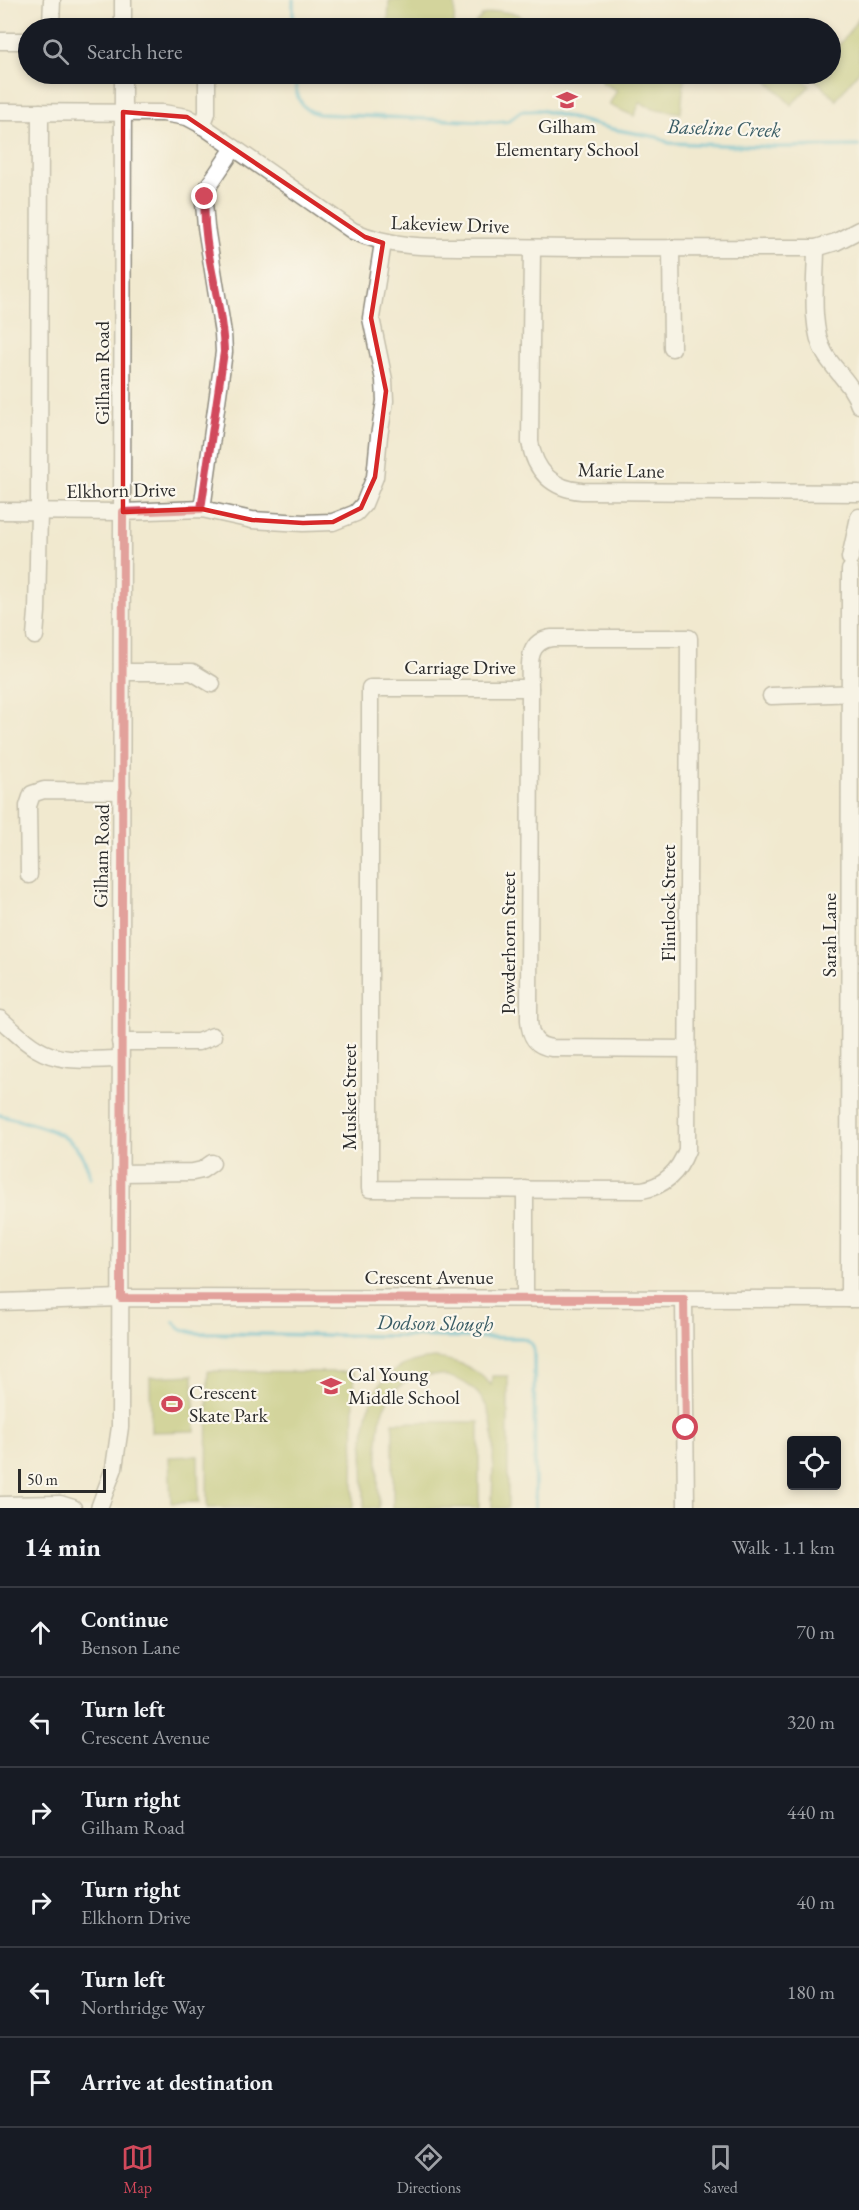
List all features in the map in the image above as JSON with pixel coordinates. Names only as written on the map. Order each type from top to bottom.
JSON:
[{"type":"street","points":[[51,18],[52,0]]},
{"type":"street","points":[[123,0],[123,18]]},
{"type":"street","points":[[0,41],[18,41]]},
{"type":"street","name":"Gilham Road","points":[[99,1508],[114,1468],[120,1437],[123,84]]},
{"type":"street","points":[[201,126],[206,116],[207,84]]},
{"type":"street","name":"Lakeview Drive","points":[[0,111],[123,112],[187,117],[353,231],[383,243],[532,248],[816,248],[836,242],[859,230]]},
{"type":"street","points":[[35,636],[38,612],[39,511],[40,112]]},
{"type":"street","points":[[201,509],[224,352],[207,234],[205,197],[212,180],[234,148]]},
{"type":"street","name":"Elkhorn Drive","points":[[0,511],[123,512],[201,509],[252,520],[303,523],[333,522],[365,512],[375,477],[379,436],[386,401],[371,318],[383,243]]},
{"type":"street","name":"Marie Lane","points":[[532,248],[530,442],[538,468],[548,479],[564,488],[582,491],[859,493]]},
{"type":"street","points":[[672,248],[672,348]]},
{"type":"street","points":[[816,248],[817,335],[824,353],[851,389],[859,405]]},
{"type":"street","name":"Sarah Lane","points":[[854,1299],[848,693],[850,564],[859,517]]},
{"type":"street","name":"Carriage Drive","points":[[370,688],[530,688],[531,653],[542,639],[689,638]]},
{"type":"street","name":"Flintlock Street","points":[[679,1167],[687,1149],[689,638]]},
{"type":"street","points":[[123,672],[192,672],[212,684]]},
{"type":"street","name":"Musket Street","points":[[370,688],[370,1189],[642,1190],[667,1180],[679,1167]]},
{"type":"street","name":"Powderhorn Street","points":[[530,688],[529,1020],[527,1037],[544,1047],[552,1048],[688,1049]]},
{"type":"street","points":[[771,696],[848,693]]},
{"type":"street","points":[[29,875],[28,806],[32,794],[44,790],[123,790]]},
{"type":"street","points":[[0,1019],[30,1045],[52,1056],[66,1059],[120,1059]]},
{"type":"street","points":[[120,1041],[198,1042],[213,1036]]},
{"type":"street","points":[[120,1173],[193,1172],[202,1170],[212,1163]]},
{"type":"street","points":[[525,1189],[525,1298]]},
{"type":"street","name":"Crescent Avenue","points":[[0,1302],[121,1298],[854,1299]]},
{"type":"street","points":[[684,1299],[686,1508]]},
{"type":"street","points":[[0,1505],[64,1504],[73,1508]]},
{"type":"highlighted area","points":[[123,112],[187,117],[365,237],[383,243],[371,318],[386,391],[375,477],[361,508],[333,522],[303,523],[252,520],[202,509],[123,512]]},
{"type":"green space","points":[[389,0],[455,0],[454,18],[388,18]]},
{"type":"green space","points":[[498,11],[518,14],[522,18],[480,18]]},
{"type":"green space","points":[[859,17],[859,71],[836,100],[820,84],[841,84],[841,42]]},
{"type":"green space","points":[[604,84],[684,84],[681,113],[656,109],[640,103],[634,116],[609,105],[617,90]]},
{"type":"green space","points":[[771,84],[808,84],[810,86],[791,105]]},
{"type":"green space","points":[[435,1358],[466,1366],[491,1385],[492,1376],[508,1376],[508,1508],[492,1508],[493,1436],[490,1416],[483,1400],[471,1387],[456,1379],[440,1375],[423,1376],[408,1381],[394,1392],[384,1407],[378,1442],[379,1508],[364,1508],[364,1436],[375,1392],[388,1375],[408,1363]]},
{"type":"green space","points":[[208,1371],[354,1372],[353,1508],[207,1508]]},
{"type":"green space","name":"Crescent Skate Park","points":[[193,1375],[195,1431],[151,1432],[150,1377]]},
{"type":"green space","points":[[393,1422],[479,1422],[479,1508],[393,1508]]},
{"type":"green space","points":[[198,1456],[199,1502],[171,1503],[169,1457]]},
{"type":"waterway","name":"Baseline Creek","points":[[293,0],[293,18]]},
{"type":"waterway","name":"Baseline Creek","points":[[295,84],[303,106],[319,114],[496,122],[508,121],[521,111],[540,110],[612,129],[657,137],[669,143],[777,147],[859,146]]},
{"type":"waterway","points":[[0,1115],[44,1128],[64,1137],[80,1152],[91,1178]]},
{"type":"waterway","name":"Dodson Slough","points":[[174,1322],[181,1329],[195,1333],[525,1339],[532,1345],[534,1353],[535,1508]]},
{"type":"place","name":"Gilham Elementary School","points":[[567,100]]},
{"type":"place","name":"Cal Young Middle School","points":[[331,1386]]},
{"type":"place","name":"Crescent Skate Park","points":[[172,1404]]},
{"type":"route","points":[[205,197],[206,227],[224,352],[204,498],[201,509],[123,512],[121,1298],[684,1299],[686,1428]]}]
